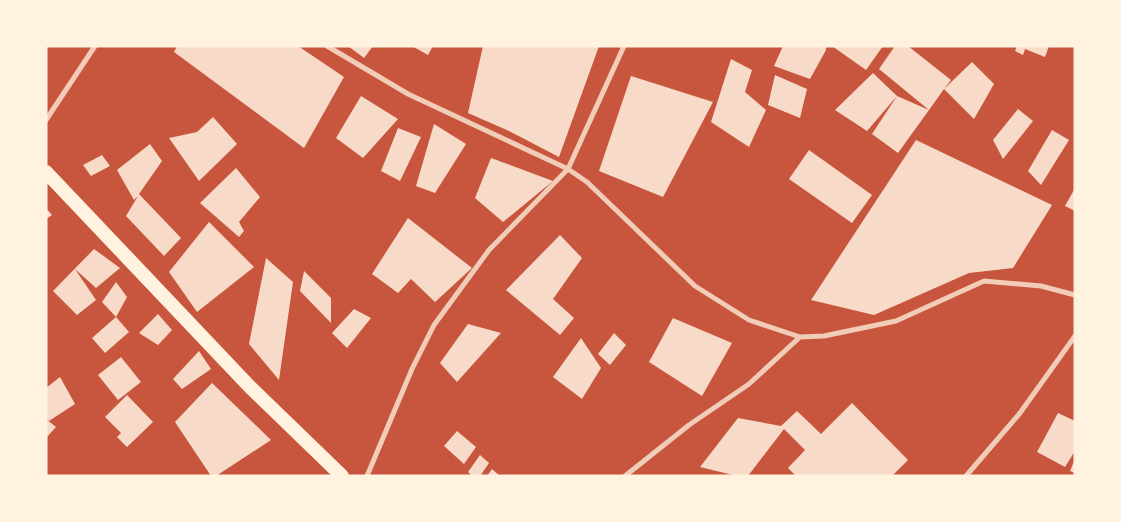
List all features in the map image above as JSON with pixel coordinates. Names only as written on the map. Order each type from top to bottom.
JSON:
[{"type":"highway","points":[[46,172],[250,387],[342,476]]},
{"type":"street","points":[[46,120],[95,46]]},
{"type":"street","points":[[327,46],[408,94],[568,169],[588,182],[695,286],[749,320],[800,337],[824,336],[896,320],[984,281],[1042,286],[1075,295]]},
{"type":"street","points":[[366,476],[412,369],[434,325],[489,250],[568,169],[624,46]]},
{"type":"street","points":[[966,476],[1020,413],[1075,336]]},
{"type":"street","points":[[625,476],[689,425],[748,384],[800,337]]},
{"type":"building","points":[[177,46],[298,46],[344,77],[304,148],[174,52]]},
{"type":"building","points":[[348,46],[373,46],[364,58]]},
{"type":"building","points":[[412,46],[433,46],[428,55]]},
{"type":"building","points":[[483,46],[599,46],[559,157],[509,131],[468,113]]},
{"type":"building","points":[[783,46],[826,46],[826,50],[810,79],[774,66]]},
{"type":"building","points":[[832,46],[883,46],[866,70]]},
{"type":"building","points":[[895,46],[908,46],[951,80],[929,110],[879,69]]},
{"type":"building","points":[[1017,46],[1049,46],[1045,57],[1025,49],[1023,55],[1015,51]]},
{"type":"building","points":[[731,59],[752,70],[745,92],[766,110],[749,147],[711,122]]},
{"type":"building","points":[[972,62],[994,84],[974,119],[944,89]]},
{"type":"building","points":[[873,73],[897,96],[867,131],[835,110]]},
{"type":"building","points":[[775,75],[807,89],[800,118],[768,105]]},
{"type":"building","points":[[631,76],[713,102],[663,197],[599,171]]},
{"type":"building","points":[[361,96],[398,119],[363,158],[336,138]]},
{"type":"building","points":[[897,96],[929,110],[898,153],[872,134]]},
{"type":"building","points":[[1018,109],[1033,121],[1003,159],[993,140]]},
{"type":"building","points":[[213,117],[237,144],[199,181],[169,138],[197,132]]},
{"type":"building","points":[[434,124],[466,144],[435,193],[416,186]]},
{"type":"building","points":[[398,128],[421,137],[400,181],[381,171]]},
{"type":"building","points":[[1052,130],[1069,140],[1041,185],[1028,171]]},
{"type":"building","points":[[916,140],[1052,205],[1013,268],[969,273],[874,315],[811,300]]},
{"type":"building","points":[[150,144],[162,161],[139,194],[181,238],[164,256],[126,216],[138,196],[134,200],[117,170]]},
{"type":"building","points":[[809,150],[872,195],[852,223],[789,179]]},
{"type":"building","points":[[102,155],[110,166],[91,176],[83,165]]},
{"type":"building","points":[[491,158],[553,181],[503,222],[475,198]]},
{"type":"building","points":[[236,168],[260,197],[239,222],[244,231],[239,237],[200,203]]},
{"type":"building","points":[[1075,188],[1075,211],[1065,206]]},
{"type":"building","points":[[46,208],[52,215],[46,219]]},
{"type":"building","points":[[408,218],[472,268],[435,302],[411,279],[398,293],[372,274]]},
{"type":"building","points":[[209,222],[254,267],[197,312],[169,272]]},
{"type":"building","points":[[560,235],[582,258],[553,299],[574,318],[560,335],[506,290]]},
{"type":"building","points":[[94,249],[120,268],[96,288],[75,269],[96,300],[77,315],[53,291]]},
{"type":"building","points":[[266,258],[293,282],[279,380],[249,344]]},
{"type":"building","points":[[304,271],[331,298],[331,323],[300,291]]},
{"type":"building","points":[[116,282],[127,297],[116,317],[102,302]]},
{"type":"building","points":[[354,309],[371,318],[347,348],[332,333]]},
{"type":"building","points":[[158,314],[172,330],[158,345],[139,333]]},
{"type":"building","points":[[116,317],[129,332],[105,353],[92,338]]},
{"type":"building","points":[[673,318],[732,343],[702,396],[649,362]]},
{"type":"building","points":[[468,324],[501,333],[457,382],[440,363]]},
{"type":"building","points":[[614,333],[626,345],[610,365],[598,354]]},
{"type":"building","points":[[581,338],[601,368],[582,399],[553,377]]},
{"type":"building","points":[[199,351],[211,369],[182,389],[173,379]]},
{"type":"building","points":[[121,357],[141,382],[118,400],[98,375]]},
{"type":"building","points":[[60,377],[75,404],[49,421],[46,418],[46,388]]},
{"type":"building","points":[[212,383],[271,440],[216,476],[211,476],[175,422]]},
{"type":"building","points":[[127,395],[153,422],[127,447],[117,437],[121,433],[105,417]]},
{"type":"building","points":[[852,403],[908,460],[892,476],[796,476],[788,468],[805,450],[784,429],[748,476],[737,476],[700,467],[738,418],[781,426],[797,411],[821,434]]},
{"type":"building","points":[[1058,413],[1075,421],[1075,451],[1065,467],[1037,452]]},
{"type":"building","points":[[46,419],[56,427],[46,438]]},
{"type":"building","points":[[457,431],[476,447],[464,464],[444,446]]},
{"type":"building","points":[[480,455],[489,463],[480,476],[472,476],[468,472]]},
{"type":"building","points":[[1075,459],[1075,473],[1070,471]]},
{"type":"building","points":[[492,469],[500,476],[487,476]]}]
